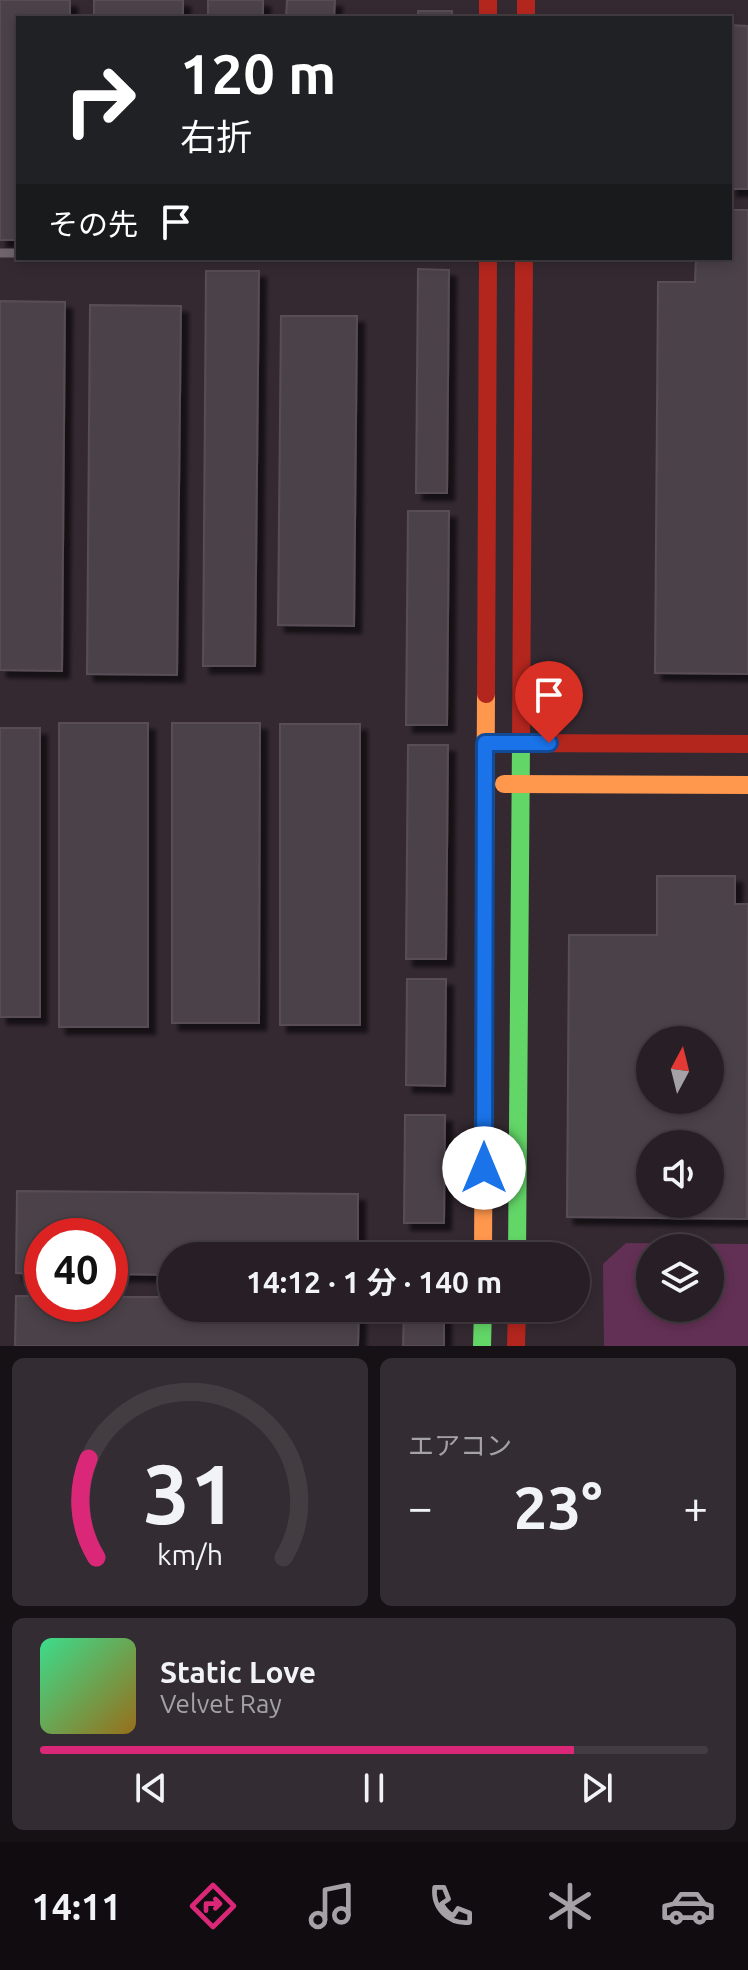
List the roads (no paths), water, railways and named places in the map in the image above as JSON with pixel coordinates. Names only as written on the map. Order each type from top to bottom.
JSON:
[{"type":"street","points":[[483,1242],[488,260]]},
{"type":"street","points":[[517,1242],[524,260]]},
{"type":"street","points":[[485,743],[748,744]]},
{"type":"street","points":[[485,783],[748,785]]},
{"type":"street","points":[[482,1346],[483,1322]]},
{"type":"street","points":[[516,1346],[517,1322]]}]
